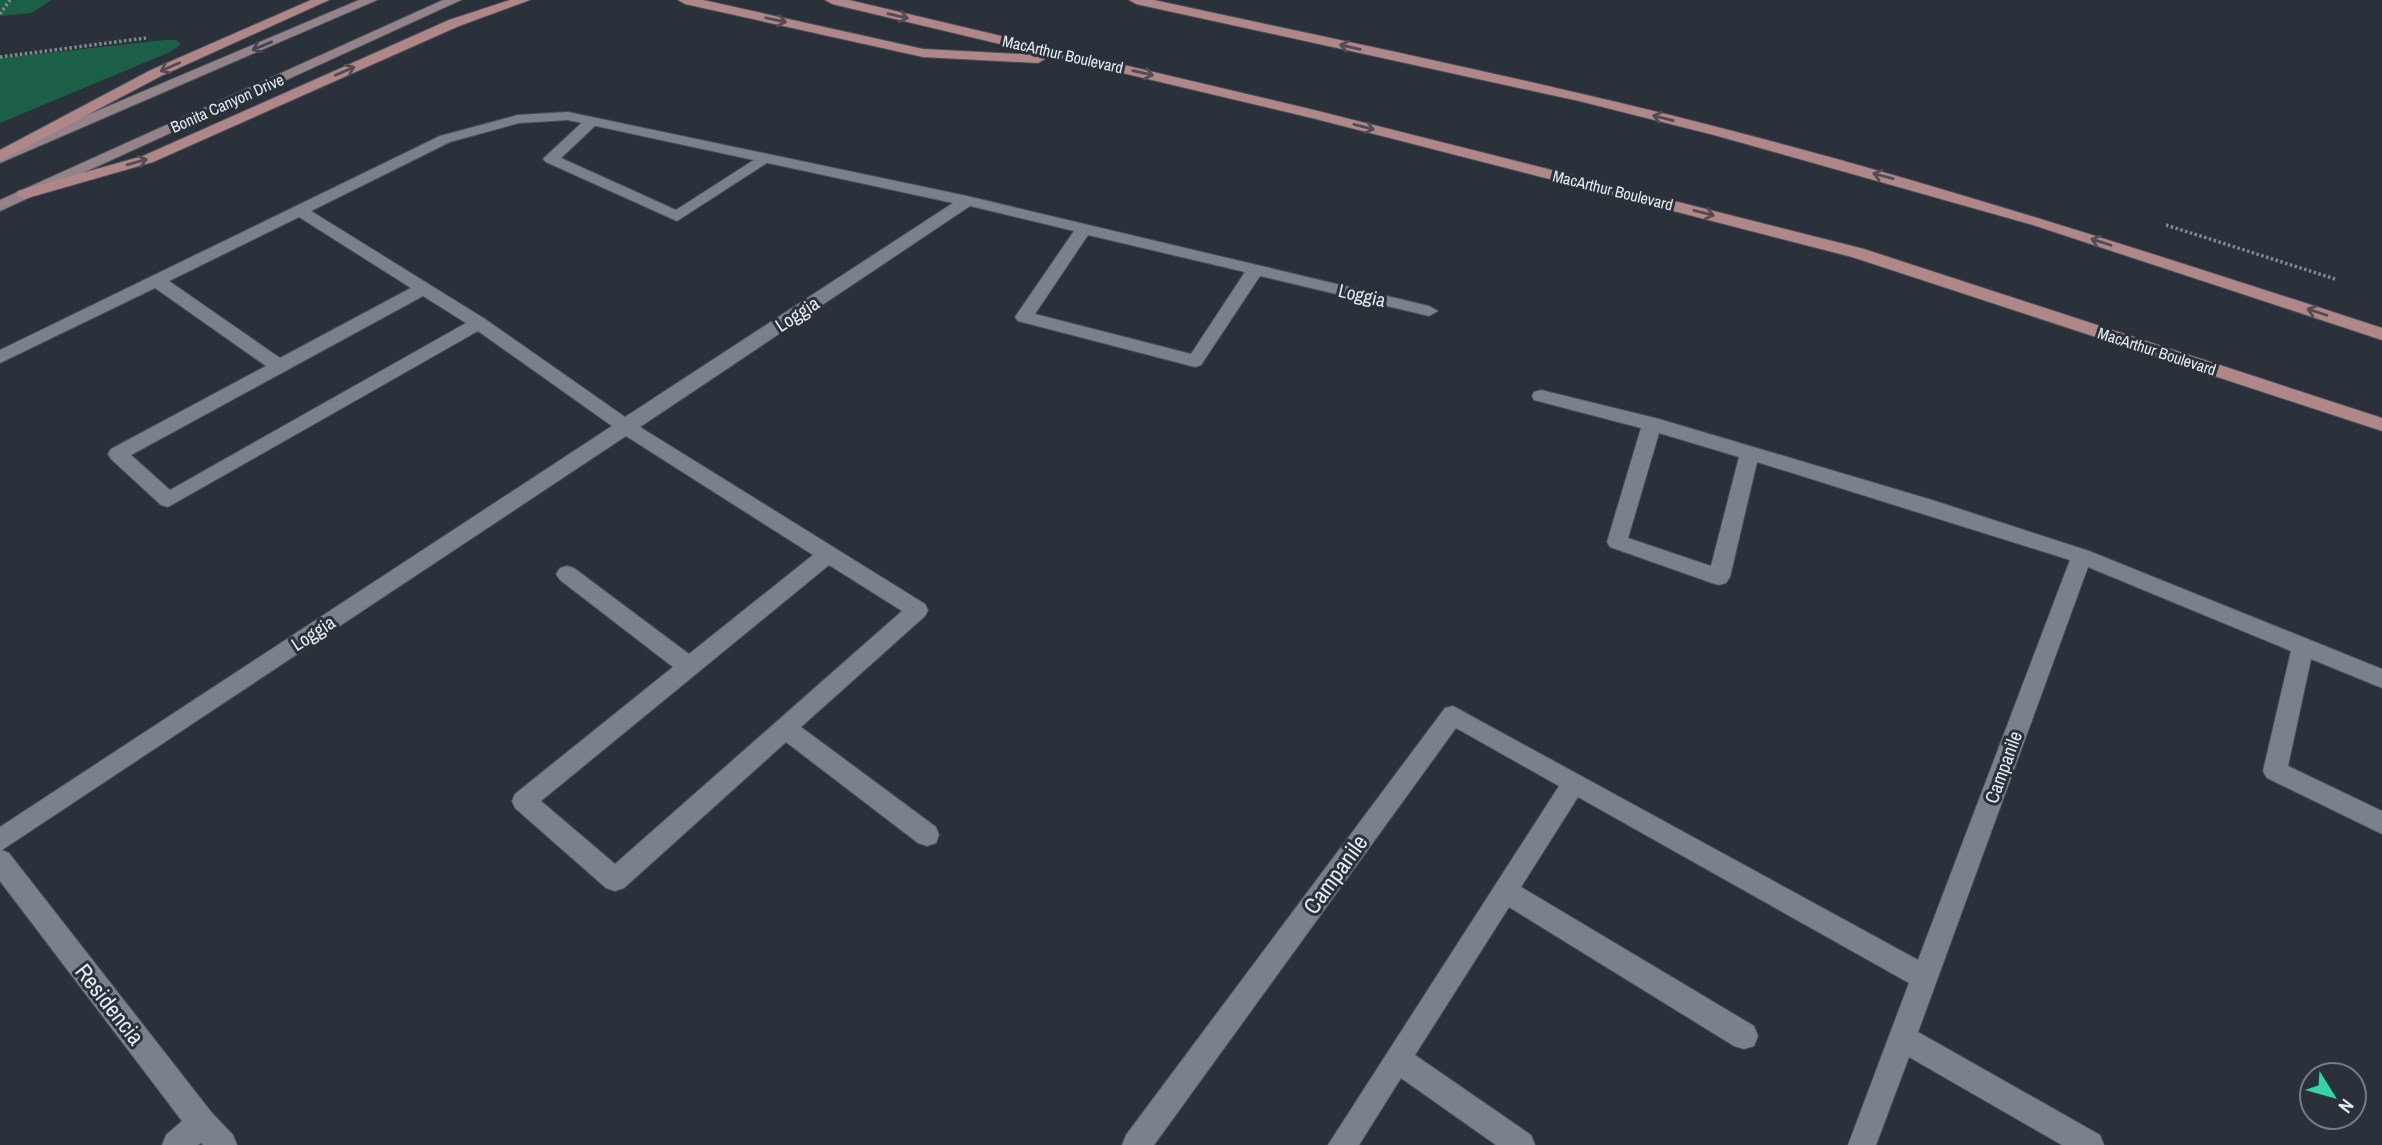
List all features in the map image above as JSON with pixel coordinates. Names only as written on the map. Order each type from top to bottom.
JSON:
[{"type":"main road","points":[[0,157],[156,73],[322,0]]},
{"type":"main road","name":"Bonita Canyon Drive","points":[[0,157],[370,0]]},
{"type":"main road","name":"Bonita Canyon Drive","points":[[0,206],[454,0]]},
{"type":"main road","points":[[24,194],[148,159],[454,23],[523,0]]},
{"type":"main road","points":[[685,0],[923,52],[1094,61]]},
{"type":"main road","name":"MacArthur Boulevard","points":[[832,0],[1327,118],[1858,253],[2382,425]]},
{"type":"main road","points":[[1136,0],[1579,97],[1879,175],[2052,226],[2382,334]]},
{"type":"main road","points":[[1173,0],[1200,13]]},
{"type":"street","name":"Loggia","points":[[0,357],[445,139],[518,119],[568,116],[967,201],[1429,311]]},
{"type":"street","points":[[592,121],[551,159],[677,216],[765,159]]},
{"type":"street","name":"Loggia","points":[[0,839],[967,201]]},
{"type":"street","points":[[299,211],[479,323],[626,426],[917,610],[615,880],[524,801],[828,554]]},
{"type":"street","points":[[1083,230],[1024,317],[1195,362],[1255,270]]},
{"type":"street","points":[[157,281],[280,367]]},
{"type":"street","points":[[424,288],[118,454],[168,500],[479,323]]},
{"type":"street","points":[[1541,396],[1652,424],[1925,505],[2082,556],[2382,679]]},
{"type":"street","points":[[1652,424],[1617,542],[1719,577],[1750,453]]},
{"type":"street","name":"Campanile","points":[[1862,1145],[2082,556]]},
{"type":"street","points":[[567,574],[690,667]]},
{"type":"street","points":[[2303,647],[2275,771],[2382,823]]},
{"type":"street","name":"Campanile","points":[[1136,1145],[1453,715],[1925,978]]},
{"type":"street","points":[[785,728],[928,835]]},
{"type":"street","points":[[1342,1145],[1574,783]]},
{"type":"street","name":"Residencia","points":[[0,860],[202,1123],[223,1145]]},
{"type":"street","points":[[1504,890],[1744,1036]]},
{"type":"street","points":[[1902,1038],[2090,1145]]},
{"type":"street","points":[[1397,1059],[1521,1145]]},
{"type":"street","points":[[176,1145],[202,1123]]},
{"type":"path","points":[[0,14],[10,0]]},
{"type":"green space","points":[[0,0],[51,0],[32,13],[0,16]]},
{"type":"green space","points":[[176,40],[181,44],[170,52],[0,123],[0,58]]}]
